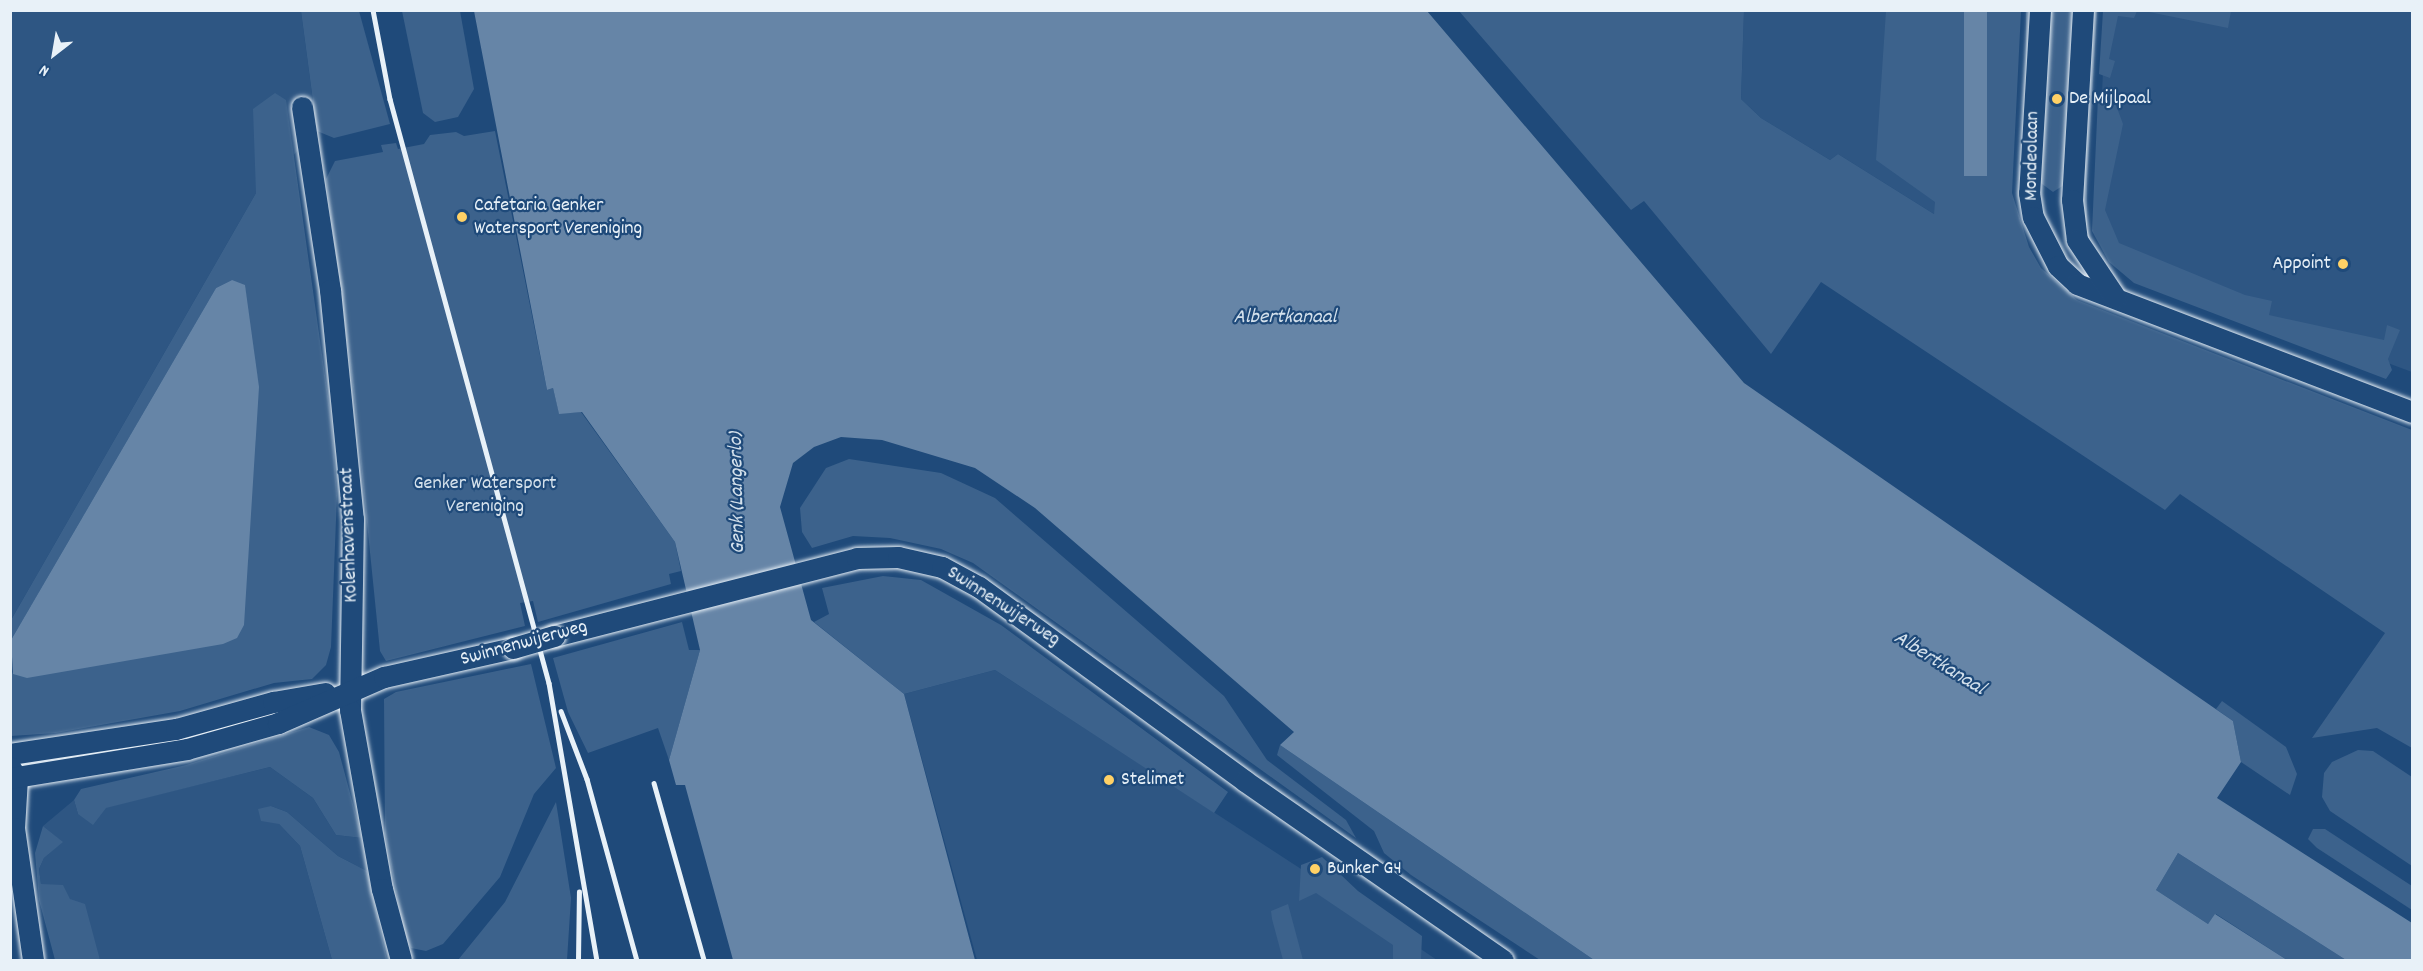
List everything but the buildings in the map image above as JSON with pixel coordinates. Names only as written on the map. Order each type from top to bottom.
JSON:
[{"type":"street","name":"Mondeolaan","points":[[2040,10],[2029,193],[2033,217],[2058,266],[2077,284],[2412,412]]},
{"type":"street","name":"Mondeolaan","points":[[2083,10],[2072,200],[2077,240],[2115,297]]},
{"type":"street","name":"Kolenhavenstraat","points":[[302,107],[330,290],[350,485],[349,689],[382,889],[401,960]]},
{"type":"street","name":"Swinnenwijerweg","points":[[10,754],[133,737],[273,702],[349,689],[820,566],[857,558],[898,557],[942,567],[979,587],[1245,781],[1503,960]]},
{"type":"street","name":"Swinnenwijerweg","points":[[12,774],[187,749],[278,723],[349,689]]},
{"type":"street","points":[[12,774],[14,828],[32,960]]},
{"type":"street","points":[[10,920],[32,960]]},
{"type":"shaded area","points":[[11,11],[301,11],[317,131],[256,193],[11,620]]},
{"type":"shaded area","points":[[1744,11],[2017,11],[1934,214],[1838,154],[1830,160],[1761,118],[1741,99]]},
{"type":"shaded area","points":[[2106,11],[2412,11],[2412,372],[2143,272],[2119,255],[2096,213]]},
{"type":"shaded area","points":[[995,670],[1437,960],[977,960],[904,694]]},
{"type":"shaded area","points":[[270,767],[313,798],[336,835],[362,838],[367,871],[338,856],[287,812],[271,806],[279,824],[300,846],[332,960],[100,960],[70,899],[41,884],[39,869],[44,858],[62,842],[43,826],[74,800],[78,814]]},
{"type":"green space","points":[[2231,10],[2228,28],[2144,11]]},
{"type":"green space","points":[[301,11],[359,11],[390,124],[334,138],[317,131]]},
{"type":"green space","points":[[402,11],[460,11],[474,89],[458,117],[435,122],[423,113]]},
{"type":"green space","points":[[1459,11],[1744,11],[1741,99],[1761,118],[1830,160],[1838,154],[1934,214],[1935,202],[1876,160],[1886,11],[2021,11],[2012,193],[2029,247],[2041,268],[2077,300],[2412,430],[2412,748],[2377,728],[2312,738],[2385,633],[2180,494],[2165,510],[1821,282],[1771,354],[1644,201],[1631,210]]},
{"type":"green space","points":[[2026,11],[2032,11],[2032,173],[2026,173]]},
{"type":"green space","points":[[2047,11],[2078,11],[2064,185],[2053,192],[2038,181]]},
{"type":"green space","points":[[2091,11],[2097,11],[2087,179],[2087,229],[2092,245],[2088,245],[2079,195]]},
{"type":"green space","points":[[2103,11],[2137,11],[2134,18],[2118,16],[2109,59],[2115,61],[2110,78],[2099,74]]},
{"type":"green space","points":[[275,93],[286,100],[331,418],[337,495],[331,647],[326,665],[312,679],[274,683],[180,711],[56,733],[11,736],[10,666],[13,674],[232,280],[216,288],[11,640],[11,620],[256,193],[253,109]]},
{"type":"green space","points":[[2098,97],[2116,105],[2123,124],[2105,210],[2119,243],[2245,295],[2272,301],[2269,315],[2384,340],[2387,325],[2400,330],[2388,359],[2392,370],[2386,379],[2134,283],[2109,262],[2092,231]]},
{"type":"green space","name":"Genker Watersport Vereniging","points":[[495,131],[547,390],[553,388],[559,413],[581,412],[675,542],[681,571],[669,574],[671,584],[538,622],[533,601],[520,603],[525,626],[386,661],[380,651],[354,394],[326,179],[335,161],[383,152],[381,145],[396,143],[398,149],[424,144],[430,135],[456,132],[464,136]]},
{"type":"green space","points":[[849,459],[941,473],[995,498],[1224,696],[1267,760],[1346,820],[1356,838],[973,563],[941,549],[890,538],[853,536],[812,548],[802,532],[800,508],[826,468]]},
{"type":"green space","points":[[883,576],[921,580],[1001,625],[1228,792],[1214,813],[995,670],[904,694],[814,622],[829,614],[822,588]]},
{"type":"green space","points":[[682,622],[689,650],[700,650],[669,760],[658,728],[588,753],[568,712],[553,658]]},
{"type":"green space","points":[[531,664],[556,768],[534,794],[500,877],[443,944],[426,951],[411,948],[405,938],[385,834],[384,699],[396,692]]},
{"type":"green space","points":[[2222,701],[2286,747],[2297,774],[2290,795],[2241,762],[2233,721],[2216,709]]},
{"type":"green space","points":[[309,727],[329,735],[339,752],[362,838],[336,835],[313,798],[270,767],[106,808],[93,825],[78,814],[74,800],[81,789],[186,765]]},
{"type":"green space","points":[[1280,745],[1594,960],[1540,960],[1411,875],[1384,853],[1374,831],[1277,755]]},
{"type":"green space","points":[[2358,750],[2373,751],[2412,777],[2412,866],[2330,811],[2322,797],[2324,773],[2332,762]]},
{"type":"green space","points":[[556,802],[571,898],[567,960],[458,960],[505,902]]},
{"type":"green space","points":[[271,806],[287,812],[338,856],[367,871],[387,960],[332,960],[300,846],[279,824],[261,821],[258,809]]},
{"type":"green space","points":[[43,826],[63,842],[44,858],[39,869],[41,884],[63,885],[70,899],[85,904],[100,960],[55,960],[39,900],[35,853]]},
{"type":"green space","points":[[2313,829],[2325,829],[2412,886],[2412,910],[2317,848],[2308,839]]},
{"type":"green space","points":[[2178,853],[2346,960],[2287,960],[2216,914],[2208,924],[2156,890]]},
{"type":"green space","points":[[1322,857],[1358,891],[1422,936],[1421,960],[1393,960],[1393,945],[1316,893],[1299,901],[1301,865]]},
{"type":"green space","points":[[1288,904],[1303,960],[1283,960],[1272,919],[1271,911]]},
{"type":"water","name":"Albertkanaal","points":[[474,11],[1427,11],[1744,383],[2233,721],[2241,762],[2217,798],[2412,923],[2412,960],[2346,960],[2178,853],[2156,890],[2208,924],[2215,914],[2287,960],[1594,960],[1280,745],[1294,732],[1035,508],[975,468],[882,440],[841,437],[814,447],[793,463],[780,507],[811,620],[904,694],[975,960],[733,960],[685,785],[676,785],[669,760],[700,650],[675,542],[582,412],[559,414],[553,388],[547,390]]},
{"type":"water","points":[[1964,11],[1987,11],[1987,176],[1964,176]]},
{"type":"water","points":[[232,280],[245,285],[259,387],[244,625],[237,638],[223,644],[27,678],[13,674],[11,640],[216,288]]},
{"type":"railway","points":[[373,10],[390,99],[549,683],[597,960]]},
{"type":"railway","points":[[561,711],[587,779],[637,960]]},
{"type":"railway","points":[[654,783],[704,960]]},
{"type":"railway","points":[[578,960],[579,892]]},
{"type":"place","name":"De Mijlpaal","points":[[2057,99]]},
{"type":"place","name":"Cafetaria Genker Watersport Vereniging","points":[[462,217]]},
{"type":"place","name":"Appoint","points":[[2343,264]]},
{"type":"place","name":"Stelimet","points":[[1109,780]]},
{"type":"place","name":"Bunker G4","points":[[1315,869]]},
{"type":"water label","name":"Genk (Langerlo)","points":[[738,493]]}]
